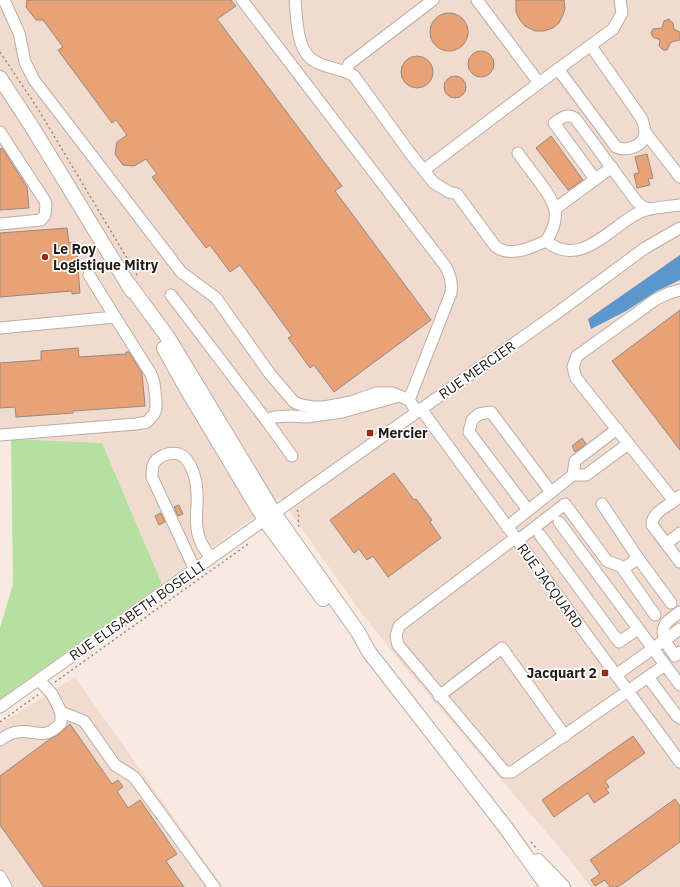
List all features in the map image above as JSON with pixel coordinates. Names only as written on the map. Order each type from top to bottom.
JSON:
[{"type":"main road","points":[[0,78],[133,280],[189,393],[269,516],[283,546],[332,610],[358,642],[369,652],[506,828],[548,887]]},
{"type":"main road","points":[[506,828],[562,887]]},
{"type":"street","points":[[4,0],[18,33],[25,62],[34,80],[181,272],[216,298],[270,374],[294,402],[313,407],[351,402],[376,393],[392,393],[405,398]]},
{"type":"street","points":[[242,0],[446,267],[452,282],[451,293],[405,398]]},
{"type":"street","points":[[295,0],[300,39],[309,56],[316,62],[346,71],[354,76],[434,183],[449,192],[457,194],[494,246],[501,250],[518,251],[546,241],[552,232],[556,216],[554,204],[549,194],[518,153]]},
{"type":"street","points":[[346,71],[349,64],[433,0]]},
{"type":"street","points":[[477,0],[539,83]]},
{"type":"street","points":[[424,170],[613,29],[619,21],[622,13],[620,0]]},
{"type":"street","points":[[591,46],[642,119],[645,132],[680,177]]},
{"type":"street","points":[[558,69],[616,147],[621,150],[635,147],[643,140],[645,132]]},
{"type":"street","points":[[595,179],[554,123],[566,115],[570,115],[575,118],[637,202],[643,207],[650,209]]},
{"type":"street","points":[[0,132],[36,185],[45,201],[46,215],[41,220],[0,224]]},
{"type":"street","points":[[555,209],[612,167]]},
{"type":"street","points":[[546,241],[552,246],[566,250],[579,250],[589,246],[638,213],[650,209],[680,205]]},
{"type":"street","name":"RUE MERCIER","points":[[269,516],[568,305],[645,248],[680,228]]},
{"type":"street","points":[[0,435],[136,424],[147,422],[151,418],[156,408],[155,391],[152,378],[89,275]]},
{"type":"street","points":[[680,290],[655,300],[577,356],[573,367],[576,378],[628,444],[677,498],[655,515],[652,520],[652,525],[680,562]]},
{"type":"street","points":[[171,295],[292,456]]},
{"type":"street","points":[[0,328],[115,317]]},
{"type":"street","points":[[266,420],[291,416],[306,418],[342,412],[405,398]]},
{"type":"street","name":"RUE JACQUARD","points":[[405,398],[419,411],[507,527],[680,762]]},
{"type":"street","points":[[528,510],[469,432],[472,420],[479,414],[491,412],[551,492]]},
{"type":"street","points":[[574,475],[575,462],[617,429]]},
{"type":"street","points":[[507,527],[574,475],[586,475],[628,444]]},
{"type":"street","points":[[195,570],[152,477],[152,468],[156,460],[160,457],[176,453],[182,455],[188,462],[193,473],[197,493],[196,527],[204,549],[212,558]]},
{"type":"street","points":[[655,615],[623,569],[620,566],[607,561],[565,504],[399,626],[396,636],[398,645],[439,696],[505,772],[512,772],[665,665]]},
{"type":"street","points":[[602,504],[638,558],[671,603]]},
{"type":"street","name":"RUE ELISABETH BOSELLI","points":[[0,708],[43,684],[269,516]]},
{"type":"street","points":[[559,522],[680,685]]},
{"type":"street","points":[[666,544],[680,533]]},
{"type":"street","points":[[540,534],[619,642],[638,628]]},
{"type":"street","points":[[623,569],[638,558]]},
{"type":"street","points":[[594,571],[607,561]]},
{"type":"street","points":[[680,612],[666,623],[664,628],[664,641],[675,656],[680,652]]},
{"type":"street","points":[[616,675],[680,629]]},
{"type":"street","points":[[439,696],[502,648],[565,736]]},
{"type":"street","points":[[648,677],[680,718]]},
{"type":"street","points":[[43,684],[61,712],[84,721],[115,765],[134,776],[214,887]]},
{"type":"street","points":[[0,740],[16,732],[44,734],[54,730],[60,723],[61,712]]},
{"type":"street","points":[[0,876],[6,887]]},
{"type":"path","points":[[0,52],[38,109],[133,280]]},
{"type":"path","points":[[291,500],[299,513],[298,526],[302,532]]},
{"type":"path","points":[[0,722],[43,684],[249,545],[243,536]]},
{"type":"path","points":[[530,841],[540,852]]},
{"type":"shaded area","points":[[0,0],[680,0],[680,887],[591,887],[565,854],[402,664],[360,611],[280,498],[162,584],[102,443],[11,439],[0,440]]},
{"type":"shaded area","points":[[75,677],[223,887],[0,887],[0,724]]},
{"type":"green space","points":[[11,439],[102,443],[162,584],[0,699],[0,628],[13,584]]},
{"type":"water","points":[[680,255],[680,280],[657,291],[626,311],[591,329],[588,319]]},
{"type":"building","points":[[27,0],[231,0],[236,6],[217,19],[342,186],[335,191],[431,320],[334,392],[314,365],[310,368],[288,338],[292,336],[240,265],[230,272],[210,245],[206,248],[152,177],[157,174],[146,159],[134,166],[123,165],[115,154],[117,142],[127,135],[116,120],[112,123],[58,50],[63,47],[43,20],[36,20],[26,7]]},
{"type":"building","points":[[516,0],[564,0],[565,8],[559,23],[553,28],[544,31],[535,31],[525,26],[520,20],[516,12]]},
{"type":"building","points":[[445,13],[453,13],[463,18],[467,25],[467,39],[463,46],[453,51],[445,51],[435,46],[433,43],[430,36],[430,28],[435,18],[438,16]]},
{"type":"building","points":[[669,19],[673,23],[674,29],[680,32],[680,40],[671,42],[667,50],[663,50],[659,46],[660,40],[653,37],[651,33],[653,29],[662,28],[664,21]]},
{"type":"building","points":[[481,51],[491,54],[494,64],[491,74],[481,77],[471,74],[468,64],[471,54]]},
{"type":"building","points":[[414,56],[420,56],[430,63],[433,72],[432,78],[426,85],[420,88],[414,88],[404,81],[401,75],[401,69],[408,59]]},
{"type":"building","points":[[455,76],[463,79],[466,87],[463,95],[455,98],[447,95],[444,87],[447,79]]},
{"type":"building","points":[[551,136],[583,180],[568,190],[536,148]]},
{"type":"building","points":[[2,148],[27,187],[29,208],[0,210],[0,149]]},
{"type":"building","points":[[647,154],[653,178],[648,179],[650,185],[637,188],[634,174],[639,173],[635,157]]},
{"type":"building","points":[[67,228],[69,243],[76,242],[80,293],[72,294],[72,291],[0,297],[0,233]]},
{"type":"building","points":[[680,310],[680,450],[612,361]]},
{"type":"building","points":[[78,348],[79,357],[126,354],[126,352],[129,352],[142,373],[145,406],[16,417],[15,407],[0,408],[0,363],[41,360],[41,351]]},
{"type":"building","points":[[582,438],[586,444],[575,452],[572,446]]},
{"type":"building","points":[[394,473],[414,500],[416,499],[432,520],[430,522],[441,538],[388,577],[373,556],[367,560],[359,549],[354,553],[330,520]]},
{"type":"building","points":[[179,505],[183,514],[178,516],[174,507]]},
{"type":"building","points":[[161,513],[165,522],[159,525],[155,516]]},
{"type":"building","points":[[70,724],[112,784],[118,780],[123,787],[117,791],[128,808],[140,800],[177,854],[166,861],[184,887],[44,887],[0,825],[0,776],[50,739],[58,735]]},
{"type":"building","points":[[633,736],[645,753],[605,781],[609,787],[606,789],[609,793],[594,803],[588,793],[554,817],[542,800]]},
{"type":"building","points":[[675,799],[680,806],[680,842],[618,887],[610,887],[605,880],[595,886],[591,880],[600,874],[590,860]]},
{"type":"place","name":"Le Roy Logistique Mitry","points":[[45,257]]},
{"type":"place","name":"Mercier","points":[[370,433]]},
{"type":"place","name":"Jacquart 2","points":[[605,673]]}]
